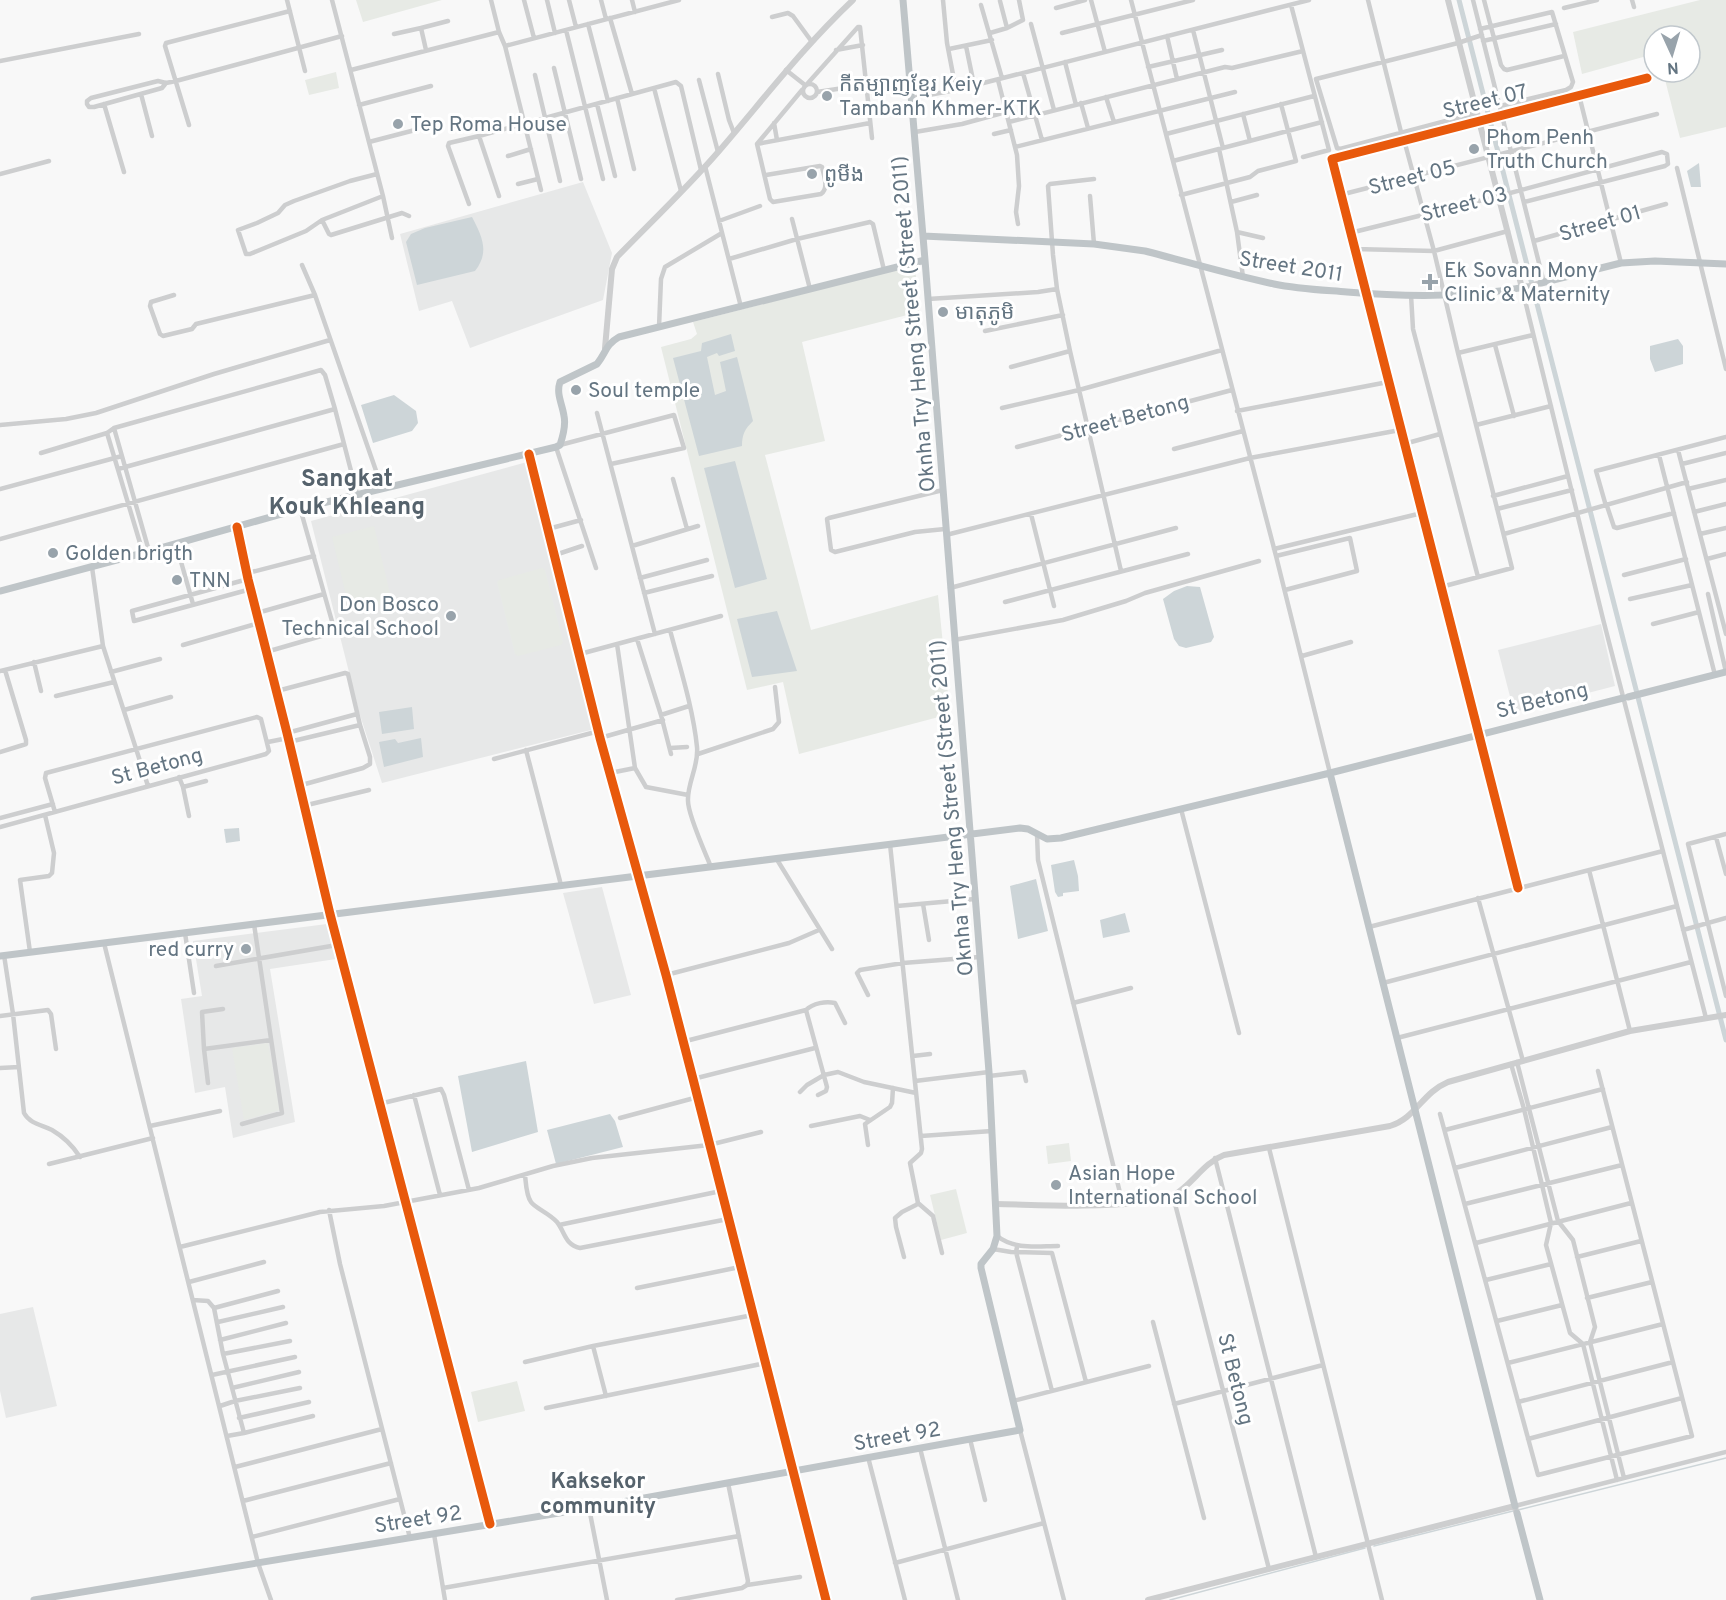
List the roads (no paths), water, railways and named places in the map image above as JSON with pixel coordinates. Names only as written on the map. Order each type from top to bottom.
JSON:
[{"type":"main road","name":"Oknha Try Heng Street (Street 2011)","points":[[903,0],[989,1074],[997,1236],[993,1249],[981,1264],[981,1268],[1020,1430]]},
{"type":"main road","name":"Street 2011","points":[[923,236],[1094,244],[1145,251],[1243,277],[1288,286],[1365,294],[1444,296],[1524,288]]},
{"type":"main road","points":[[0,591],[177,544],[300,508],[558,446],[564,428],[564,417],[558,397],[560,382],[597,364],[605,348],[619,337],[925,260]]},
{"type":"main road","name":"Street 2011","points":[[1542,283],[1621,263],[1655,261],[1726,264]]},
{"type":"main road","name":"St Betong","points":[[2,956],[1020,828],[1047,839],[1062,838],[1330,773],[1726,672]]},
{"type":"main road","points":[[1330,773],[1540,1600]]},
{"type":"main road","name":"Street 92","points":[[34,1600],[589,1508],[1020,1430]]},
{"type":"street","points":[[287,0],[305,71]]},
{"type":"street","points":[[332,0],[392,238]]},
{"type":"street","points":[[491,0],[505,46],[541,190]]},
{"type":"street","points":[[524,0],[534,38]]},
{"type":"street","points":[[547,0],[555,33]]},
{"type":"street","points":[[570,0],[576,27]]},
{"type":"street","points":[[601,0],[632,94]]},
{"type":"street","points":[[632,0],[635,12]]},
{"type":"street","points":[[505,46],[635,12],[664,2],[679,0]]},
{"type":"street","points":[[605,348],[611,275],[617,257],[718,152],[786,70],[854,0]]},
{"type":"street","points":[[943,0],[948,49],[956,90]]},
{"type":"street","points":[[990,33],[1023,21],[1019,0]]},
{"type":"street","points":[[1056,8],[1085,0]]},
{"type":"street","points":[[1091,0],[1105,52]]},
{"type":"street","points":[[1131,0],[1302,656],[1330,773]]},
{"type":"street","points":[[1062,33],[1193,0]]},
{"type":"street","points":[[912,98],[974,86],[1309,0]]},
{"type":"street","points":[[1368,0],[1401,132]]},
{"type":"street","points":[[1448,0],[1461,42],[1476,113],[1480,120],[1524,288],[1533,335],[1568,476],[1581,513],[1706,1018]]},
{"type":"street","points":[[1473,0],[1542,283]]},
{"type":"street","points":[[1484,0],[1504,69],[1508,70],[1564,56]]},
{"type":"street","points":[[1564,8],[1597,0]]},
{"type":"street","points":[[1632,0],[1634,7]]},
{"type":"street","points":[[1000,2],[1007,28]]},
{"type":"street","points":[[981,4],[992,40],[1015,147],[1019,186],[1016,212],[1018,224]]},
{"type":"street","points":[[1291,5],[1303,51],[1337,148],[1476,113]]},
{"type":"street","points":[[189,125],[166,43],[290,11]]},
{"type":"street","points":[[772,17],[788,13],[793,16],[812,42]]},
{"type":"street","points":[[1480,29],[1552,13],[1573,82],[1566,90],[1500,106]]},
{"type":"street","points":[[394,34],[448,21]]},
{"type":"street","points":[[588,24],[608,101]]},
{"type":"street","points":[[1031,24],[1054,110]]},
{"type":"street","points":[[1313,80],[1461,42],[1494,38],[1556,24]]},
{"type":"street","points":[[757,144],[858,27],[861,28],[872,138]]},
{"type":"street","points":[[421,28],[426,50]]},
{"type":"street","points":[[566,30],[603,179]]},
{"type":"street","points":[[1193,30],[1217,121],[1243,277]]},
{"type":"street","points":[[351,70],[499,32]]},
{"type":"street","points":[[0,61],[139,34]]},
{"type":"street","points":[[166,83],[162,88],[104,104],[89,107],[87,101],[91,98],[158,81],[166,83],[176,81],[342,36]]},
{"type":"street","points":[[1167,36],[1177,79]]},
{"type":"street","points":[[948,49],[992,40]]},
{"type":"street","points":[[836,50],[863,45]]},
{"type":"street","points":[[966,45],[974,86]]},
{"type":"street","points":[[1148,68],[1222,50]]},
{"type":"street","points":[[1009,122],[1204,72],[1225,67],[1232,68],[1303,51]]},
{"type":"street","points":[[1065,62],[1088,128]]},
{"type":"street","points":[[554,68],[581,179]]},
{"type":"street","points":[[786,70],[805,86],[815,85],[817,92]]},
{"type":"street","points":[[1023,73],[1042,140]]},
{"type":"street","points":[[718,74],[734,133]]},
{"type":"street","points":[[535,75],[560,181]]},
{"type":"street","points":[[805,86],[805,96],[810,98],[817,92],[910,78]]},
{"type":"street","name":"Street 07","points":[[1340,195],[1332,159],[1642,79]]},
{"type":"street","points":[[699,80],[718,152]]},
{"type":"street","points":[[1303,157],[1329,150],[1314,96],[1313,80]]},
{"type":"street","points":[[469,204],[448,146],[449,143],[675,82],[681,86],[741,307]]},
{"type":"street","points":[[360,105],[431,86]]},
{"type":"street","points":[[654,88],[681,191]]},
{"type":"street","points":[[1015,147],[1235,92]]},
{"type":"street","points":[[141,94],[152,136]]},
{"type":"street","points":[[1579,95],[1621,263]]},
{"type":"street","points":[[1166,134],[1314,96]]},
{"type":"street","points":[[1106,97],[1114,122]]},
{"type":"street","points":[[617,98],[634,169]]},
{"type":"street","points":[[104,104],[124,172]]},
{"type":"street","points":[[597,104],[615,176]]},
{"type":"street","points":[[1181,195],[1250,177],[1258,171],[1296,161],[1281,104]]},
{"type":"street","points":[[915,132],[962,124],[1006,112]]},
{"type":"street","points":[[1243,114],[1250,141]]},
{"type":"street","name":"Street 05","points":[[1340,195],[1657,114]]},
{"type":"street","points":[[1173,161],[1322,122]]},
{"type":"street","points":[[369,142],[442,123]]},
{"type":"street","points":[[774,123],[777,140]]},
{"type":"street","points":[[757,144],[870,123]]},
{"type":"street","points":[[994,134],[1011,130]]},
{"type":"street","points":[[479,136],[499,196]]},
{"type":"street","points":[[1404,140],[1434,251],[1512,568],[1441,587]]},
{"type":"street","points":[[757,144],[770,199],[773,202],[821,194],[826,187],[820,166],[765,175]]},
{"type":"street","points":[[508,156],[531,149]]},
{"type":"street","name":"Street 03","points":[[1350,232],[1662,152],[1667,154],[1668,164],[1665,166],[1524,202]]},
{"type":"street","points":[[1633,160],[1637,173]]},
{"type":"street","points":[[0,174],[49,161]]},
{"type":"street","points":[[1677,168],[1726,369]]},
{"type":"street","points":[[377,174],[294,201],[285,205],[278,213],[238,230],[246,254],[250,254],[306,231],[322,220],[383,196]]},
{"type":"street","points":[[518,184],[538,179]]},
{"type":"street","points":[[1094,179],[1048,185],[1057,289],[1121,572]]},
{"type":"street","points":[[1231,201],[1257,195]]},
{"type":"street","points":[[1340,195],[1518,888]]},
{"type":"street","points":[[1090,196],[1094,244]]},
{"type":"street","name":"Street 01","points":[[1533,241],[1666,204]]},
{"type":"street","points":[[719,221],[760,206]]},
{"type":"street","points":[[322,220],[331,235],[402,213],[409,216]]},
{"type":"street","points":[[792,219],[810,289]]},
{"type":"street","points":[[729,259],[797,239],[870,222],[873,224],[884,270]]},
{"type":"street","points":[[1354,249],[1434,251],[1508,231]]},
{"type":"street","points":[[1237,232],[1263,238]]},
{"type":"street","points":[[659,327],[661,279],[665,267],[722,233]]},
{"type":"street","points":[[302,265],[315,295],[382,488]]},
{"type":"street","name":"Street 2011","points":[[1524,288],[1542,283]]},
{"type":"street","points":[[928,299],[1057,289]]},
{"type":"street","points":[[174,295],[151,302],[150,306],[156,325],[163,336],[192,329],[196,324],[315,295]]},
{"type":"street","points":[[1412,295],[1413,329],[1478,577]]},
{"type":"street","points":[[986,331],[1063,315]]},
{"type":"street","points":[[1458,353],[1533,335]]},
{"type":"street","points":[[0,425],[66,419],[96,413],[214,374],[330,340]]},
{"type":"street","points":[[1495,345],[1514,416]]},
{"type":"street","points":[[1002,408],[1078,390],[1222,350]]},
{"type":"street","points":[[1011,367],[1070,351]]},
{"type":"street","points":[[41,453],[107,433],[114,428],[321,370],[325,375],[335,409],[357,494]]},
{"type":"street","points":[[1237,411],[1388,382]]},
{"type":"street","name":"Street Betong","points":[[1017,447],[1232,390]]},
{"type":"street","points":[[1476,425],[1551,406]]},
{"type":"street","points":[[118,469],[335,409]]},
{"type":"street","points":[[597,413],[655,634]]},
{"type":"street","points":[[596,568],[558,446],[674,415],[684,448],[611,464]]},
{"type":"street","points":[[114,428],[126,467],[146,552]]},
{"type":"street","points":[[943,490],[827,519],[831,550],[835,552],[915,531],[946,532],[1031,514],[1250,458],[1400,430]]},
{"type":"street","points":[[1174,449],[1243,431]]},
{"type":"street","points":[[107,433],[128,504],[146,552]]},
{"type":"street","points":[[1404,444],[1440,434]]},
{"type":"street","points":[[1674,513],[1617,528],[1606,506],[1596,471],[1726,437]]},
{"type":"street","points":[[0,539],[344,444]]},
{"type":"street","points":[[1678,450],[1726,630]]},
{"type":"street","points":[[1682,464],[1726,453]]},
{"type":"street","points":[[529,454],[610,773],[698,1097],[826,1600]]},
{"type":"street","points":[[1659,455],[1715,675]]},
{"type":"street","points":[[0,489],[122,456]]},
{"type":"street","points":[[1493,496],[1568,476]]},
{"type":"street","points":[[673,479],[687,529]]},
{"type":"street","points":[[1688,489],[1726,480]]},
{"type":"street","points":[[1504,534],[1687,482]]},
{"type":"street","points":[[1497,509],[1572,490]]},
{"type":"street","points":[[1695,512],[1726,504]]},
{"type":"street","points":[[266,652],[335,632],[300,508]]},
{"type":"street","points":[[1274,549],[1422,513]]},
{"type":"street","points":[[1031,514],[1054,606]]},
{"type":"street","points":[[548,529],[581,520]]},
{"type":"street","points":[[632,546],[698,526]]},
{"type":"street","points":[[237,527],[330,914],[490,1524]]},
{"type":"street","points":[[950,588],[1176,528]]},
{"type":"street","points":[[1700,534],[1726,528]]},
{"type":"street","points":[[1276,556],[1350,538],[1357,571],[1285,590]]},
{"type":"street","points":[[177,544],[194,604]]},
{"type":"street","points":[[555,555],[582,546]]},
{"type":"street","points":[[1005,602],[1188,554]]},
{"type":"street","points":[[1707,558],[1726,554]]},
{"type":"street","points":[[251,589],[134,621],[132,610],[191,595],[314,556]]},
{"type":"street","points":[[1624,575],[1686,559]]},
{"type":"street","points":[[640,578],[707,560]]},
{"type":"street","points":[[954,640],[1063,620],[1145,593],[1259,561]]},
{"type":"street","points":[[92,567],[103,646],[148,786]]},
{"type":"street","points":[[644,593],[712,576]]},
{"type":"street","points":[[1630,599],[1692,585]]},
{"type":"street","points":[[1695,597],[1715,592]]},
{"type":"street","points":[[257,613],[324,594]]},
{"type":"street","points":[[1708,594],[1726,672]]},
{"type":"street","points":[[1653,624],[1699,612]]},
{"type":"street","points":[[580,654],[721,616]]},
{"type":"street","points":[[183,645],[259,623]]},
{"type":"street","points":[[670,630],[693,720],[698,754],[688,795],[688,807],[711,867]]},
{"type":"street","points":[[637,639],[670,751],[687,747]]},
{"type":"street","points":[[1302,656],[1351,642]]},
{"type":"street","points":[[617,644],[635,768],[646,787],[688,795]]},
{"type":"street","points":[[0,752],[24,745],[26,740],[3,671],[103,646]]},
{"type":"street","points":[[111,672],[160,658]]},
{"type":"street","points":[[34,662],[41,691]]},
{"type":"street","points":[[277,691],[348,674],[370,757],[370,764],[363,768],[298,786]]},
{"type":"street","points":[[56,696],[114,682]]},
{"type":"street","points":[[698,754],[773,729],[779,722],[775,687]]},
{"type":"street","points":[[124,710],[171,697]]},
{"type":"street","points":[[494,759],[526,750],[630,729],[689,706]]},
{"type":"street","points":[[288,738],[357,714]]},
{"type":"street","points":[[55,812],[45,778],[46,773],[257,717],[261,719],[268,742],[360,724]]},
{"type":"street","name":"St Betong","points":[[0,827],[268,753],[268,742]]},
{"type":"street","points":[[526,750],[561,885]]},
{"type":"street","points":[[610,773],[635,768]]},
{"type":"street","points":[[179,777],[189,816]]},
{"type":"street","points":[[183,787],[206,781]]},
{"type":"street","points":[[303,806],[369,790]]},
{"type":"street","points":[[0,818],[52,804]]},
{"type":"street","points":[[1181,809],[1239,1033]]},
{"type":"street","points":[[30,952],[20,880],[49,876],[52,873],[54,853],[45,815]]},
{"type":"street","points":[[1036,834],[1038,860],[1123,1205]]},
{"type":"street","points":[[1726,834],[1688,844],[1726,996]]},
{"type":"street","points":[[1716,837],[1726,874]]},
{"type":"street","points":[[890,844],[921,1136],[921,1153],[910,1163],[918,1203],[933,1216],[942,1253]]},
{"type":"street","points":[[1369,927],[1663,851]]},
{"type":"street","points":[[776,858],[832,949]]},
{"type":"street","points":[[1589,870],[1630,1031]]},
{"type":"street","points":[[1478,898],[1509,1009],[1526,1109],[1545,1184],[1551,1223],[1546,1245],[1570,1333],[1583,1344],[1617,1480]]},
{"type":"street","points":[[897,906],[975,899]]},
{"type":"street","points":[[923,904],[929,940]]},
{"type":"street","points":[[1383,983],[1604,927],[1677,906]]},
{"type":"street","points":[[1683,930],[1726,918]]},
{"type":"street","points":[[242,1124],[282,1113],[254,924]]},
{"type":"street","points":[[666,975],[789,943],[819,930]]},
{"type":"street","points":[[185,933],[194,993]]},
{"type":"street","points":[[104,943],[258,1563],[271,1600]]},
{"type":"street","points":[[216,966],[338,945]]},
{"type":"street","points":[[2,956],[13,1014],[24,1113],[32,1122],[61,1136],[74,1147],[80,1157]]},
{"type":"street","points":[[868,995],[858,972],[903,963],[979,957]]},
{"type":"street","points":[[1397,1038],[1691,962]]},
{"type":"street","points":[[1073,1003],[1131,988]]},
{"type":"street","points":[[682,1042],[806,1010],[815,1004],[835,1003],[845,1023]]},
{"type":"street","points":[[208,1083],[201,1015],[202,1012],[223,1010]]},
{"type":"street","points":[[806,1010],[827,1086],[826,1091],[818,1095]]},
{"type":"street","points":[[0,1016],[50,1011],[56,1049]]},
{"type":"street","points":[[996,1204],[1123,1205],[1173,1196],[1215,1158],[1224,1155],[1401,1123],[1436,1087],[1448,1082],[1630,1031],[1721,1015]]},
{"type":"street","points":[[204,1049],[271,1040]]},
{"type":"street","points":[[693,1079],[815,1048]]},
{"type":"street","points":[[913,1056],[930,1054]]},
{"type":"street","points":[[0,1068],[19,1067]]},
{"type":"street","points":[[1440,1114],[1538,1475],[1692,1436],[1598,1071]]},
{"type":"street","points":[[800,1092],[824,1075],[838,1072],[864,1082],[916,1093]]},
{"type":"street","points":[[915,1081],[1024,1072],[1026,1081]]},
{"type":"street","points":[[868,1145],[864,1127],[866,1122],[876,1118],[890,1107],[893,1088]]},
{"type":"street","points":[[379,1104],[441,1089],[469,1190]]},
{"type":"street","points":[[1445,1130],[1603,1089]]},
{"type":"street","points":[[414,1095],[440,1195]]},
{"type":"street","points":[[620,1118],[698,1097]]},
{"type":"street","points":[[150,1126],[220,1111]]},
{"type":"street","points":[[811,1126],[860,1116],[870,1120]]},
{"type":"street","points":[[1455,1168],[1612,1127]]},
{"type":"street","points":[[921,1136],[992,1131]]},
{"type":"street","points":[[180,1247],[329,1210],[384,1206],[469,1190],[592,1158],[709,1145],[761,1132]]},
{"type":"street","points":[[49,1164],[153,1138]]},
{"type":"street","points":[[1269,1148],[1382,1600]]},
{"type":"street","points":[[1215,1158],[1316,1557]]},
{"type":"street","points":[[1465,1204],[1622,1164]]},
{"type":"street","points":[[525,1174],[529,1198],[533,1205],[543,1210],[559,1225],[565,1239],[573,1247],[580,1248],[728,1219]]},
{"type":"street","points":[[1545,1184],[1558,1221],[1573,1240],[1594,1327],[1590,1342],[1624,1478]]},
{"type":"street","points":[[559,1225],[721,1191]]},
{"type":"street","name":"St Betong","points":[[1173,1196],[1269,1569]]},
{"type":"street","points":[[904,1257],[895,1218],[918,1203]]},
{"type":"street","points":[[1476,1243],[1631,1203]]},
{"type":"street","points":[[329,1210],[340,1264],[410,1538]]},
{"type":"street","points":[[997,1236],[1016,1249],[1052,1253],[1086,1382]]},
{"type":"street","points":[[1577,1257],[1641,1241]]},
{"type":"street","points":[[993,1249],[1058,1246]]},
{"type":"street","points":[[1016,1249],[1052,1390]]},
{"type":"street","points":[[189,1282],[264,1262]]},
{"type":"street","points":[[1486,1280],[1551,1264]]},
{"type":"street","points":[[638,1288],[741,1267]]},
{"type":"street","points":[[1587,1298],[1652,1282]]},
{"type":"street","points":[[214,1308],[278,1292]]},
{"type":"street","points":[[193,1300],[208,1301],[214,1308],[227,1371],[244,1433]]},
{"type":"street","points":[[1497,1322],[1562,1305]]},
{"type":"street","points":[[218,1322],[283,1307]]},
{"type":"street","points":[[525,1362],[593,1346],[753,1315]]},
{"type":"street","points":[[1153,1322],[1204,1518]]},
{"type":"street","points":[[220,1340],[286,1323]]},
{"type":"street","points":[[1508,1363],[1663,1324]]},
{"type":"street","points":[[223,1354],[290,1341]]},
{"type":"street","points":[[593,1346],[606,1396]]},
{"type":"street","points":[[212,1375],[295,1357]]},
{"type":"street","points":[[1518,1402],[1673,1362]]},
{"type":"street","points":[[546,1408],[766,1363]]},
{"type":"street","name":"St Betong","points":[[1174,1404],[1323,1365]]},
{"type":"street","points":[[1012,1401],[1149,1366]]},
{"type":"street","points":[[232,1388],[299,1372]]},
{"type":"street","points":[[220,1406],[300,1388]]},
{"type":"street","points":[[1528,1439],[1682,1398]]},
{"type":"street","points":[[240,1418],[309,1401]]},
{"type":"street","points":[[227,1436],[313,1416]]},
{"type":"street","points":[[235,1467],[382,1429]]},
{"type":"street","name":"Oknha Try Heng Street (Street 2011)","points":[[1020,1430],[1064,1600]]},
{"type":"street","points":[[970,1439],[985,1500]]},
{"type":"street","points":[[920,1448],[958,1600]]},
{"type":"street","points":[[1148,1600],[1368,1544],[1516,1510],[1624,1478],[1726,1452]]},
{"type":"street","points":[[868,1457],[905,1600]]},
{"type":"street","points":[[243,1501],[391,1464]]},
{"type":"street","points":[[728,1483],[747,1585]]},
{"type":"street","points":[[252,1537],[400,1499]]},
{"type":"street","points":[[589,1508],[607,1600]]},
{"type":"street","points":[[895,1563],[1044,1523]]},
{"type":"street","points":[[434,1534],[445,1600]]},
{"type":"street","points":[[443,1588],[739,1536]]},
{"type":"street","points":[[677,1600],[742,1588],[747,1585],[800,1577]]},
{"type":"waterway","points":[[1459,0],[1726,1040]]},
{"type":"waterway","points":[[1518,1510],[1726,1458]]},
{"type":"waterway","points":[[1374,1546],[1513,1511]]},
{"type":"waterway","points":[[1170,1600],[1365,1548]]},
{"type":"place","name":"កីតម្បាញខ្មែរ Keiy Tambanh Khmer-KTK","points":[[827,96]]},
{"type":"place","name":"Tep Roma House","points":[[398,124]]},
{"type":"place","name":"Phom Penh Truth Church","points":[[1474,149]]},
{"type":"place","name":"ពូមីង","points":[[812,174]]},
{"type":"place","name":"Ek Sovann Mony Clinic & Maternity","points":[[1430,282]]},
{"type":"place","name":"មាតុភូមិ","points":[[943,312]]},
{"type":"place","name":"Soul temple","points":[[576,390]]},
{"type":"place","name":"Golden brigth","points":[[53,553]]},
{"type":"place","name":"TNN","points":[[177,580]]},
{"type":"place","name":"Don Bosco Technical School","points":[[451,616]]},
{"type":"place","name":"red curry","points":[[246,949]]},
{"type":"place","name":"Asian Hope International School","points":[[1056,1185]]},
{"type":"district","name":"Sangkat Kouk Khleang","points":[[347,492]]},
{"type":"district","name":"Kaksekor community","points":[[598,1492]]}]
